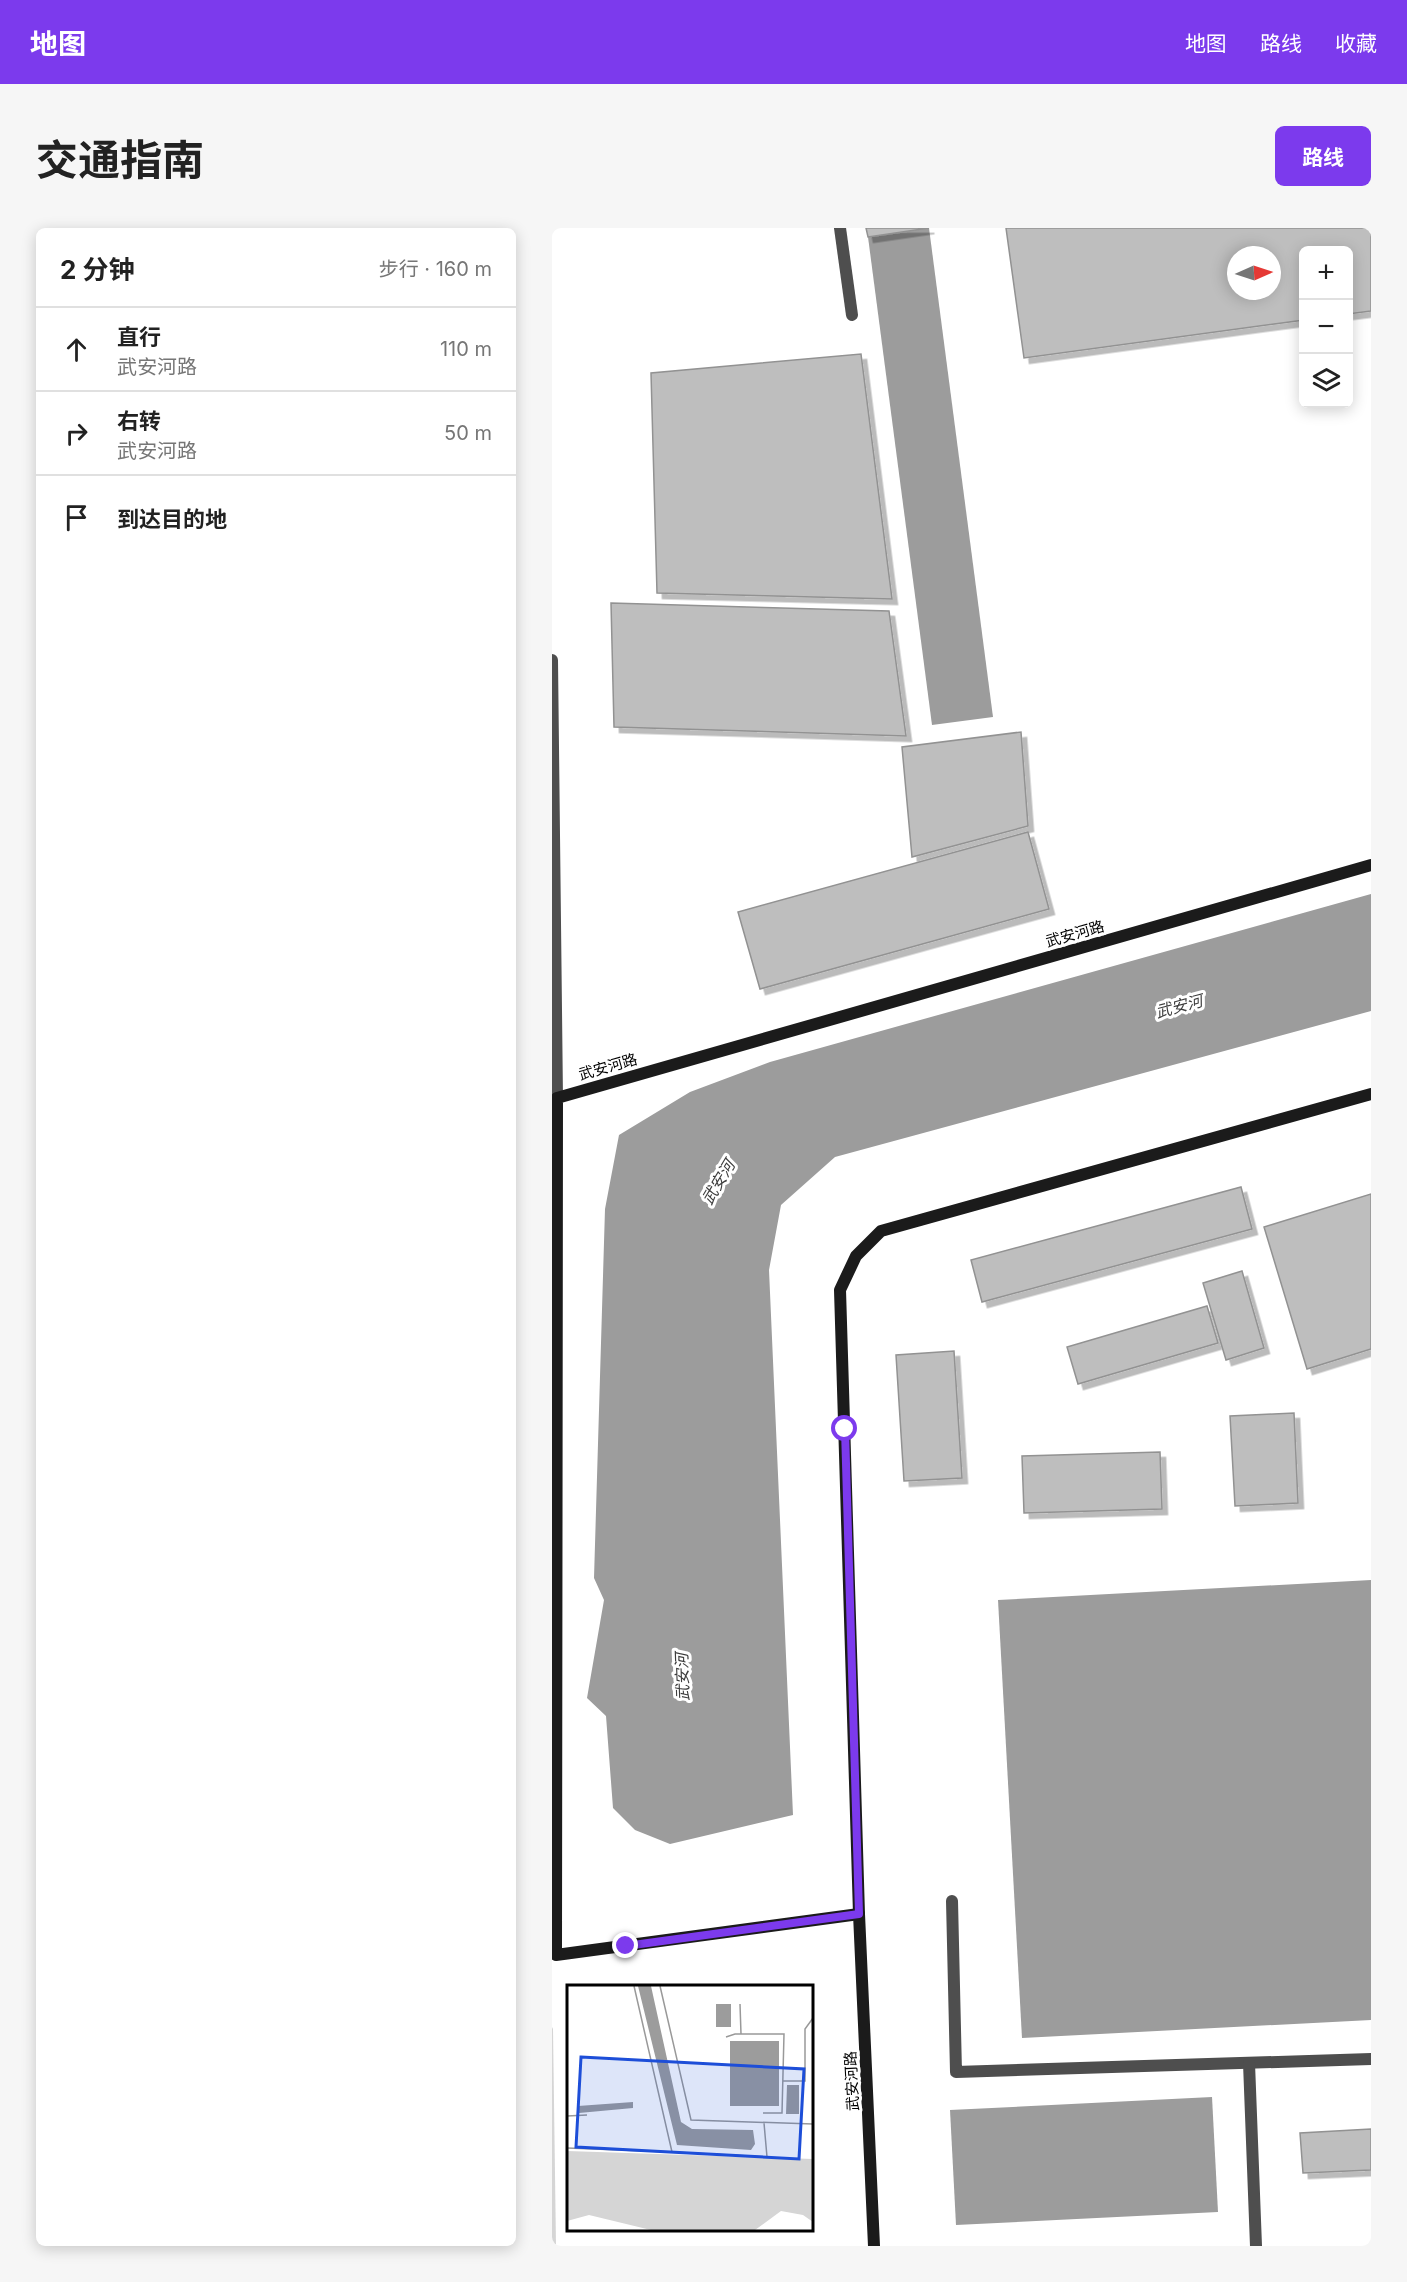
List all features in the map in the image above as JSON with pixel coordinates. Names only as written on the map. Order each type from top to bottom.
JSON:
[{"type":"main road","name":"武安河路","points":[[557,1098],[1371,865]]},
{"type":"main road","name":"武安河路","points":[[874,2246],[859,1914],[840,1290],[856,1256],[881,1231],[1371,1094]]},
{"type":"main road","points":[[557,1098],[556,1955],[859,1914]]},
{"type":"street","points":[[840,228],[852,315]]},
{"type":"street","points":[[552,660],[557,1098]]},
{"type":"street","points":[[952,1901],[956,2072],[1371,2059]]},
{"type":"street","points":[[1249,2063],[1256,2246]]},
{"type":"shaded area","points":[[552,2027],[553,2029],[556,2246],[552,2246]]},
{"type":"water","points":[[929,228],[993,717],[932,725],[868,237]]},
{"type":"water","name":"武安河","points":[[1371,894],[1371,1011],[835,1157],[781,1205],[769,1270],[793,1815],[670,1844],[635,1830],[613,1808],[606,1716],[587,1698],[604,1600],[594,1578],[605,1209],[619,1135],[690,1092],[770,1062]]},
{"type":"water","points":[[1371,1580],[1371,2020],[1022,2038],[998,1600]]},
{"type":"water","points":[[1212,2097],[1218,2212],[956,2225],[950,2110]]},
{"type":"building","points":[[866,228],[929,228],[868,237]]},
{"type":"building","points":[[1006,228],[1371,228],[1371,311],[1353,313],[1353,246],[1299,246],[1299,321],[1024,358]]},
{"type":"building","points":[[861,354],[892,599],[657,593],[651,373]]},
{"type":"building","points":[[611,603],[889,611],[906,736],[614,727]]},
{"type":"building","points":[[1021,732],[1028,826],[912,857],[902,747]]},
{"type":"building","points":[[1028,832],[1049,909],[760,989],[738,912]]},
{"type":"building","points":[[1241,1187],[1252,1229],[982,1302],[971,1260]]},
{"type":"building","points":[[1371,1194],[1371,1349],[1307,1369],[1264,1227]]},
{"type":"building","points":[[1242,1271],[1264,1348],[1226,1360],[1203,1283]]},
{"type":"building","points":[[1207,1306],[1218,1343],[1078,1384],[1067,1347]]},
{"type":"building","points":[[954,1351],[962,1478],[904,1481],[896,1355]]},
{"type":"building","points":[[1294,1413],[1298,1503],[1235,1506],[1230,1416]]},
{"type":"building","points":[[1160,1452],[1162,1509],[1024,1513],[1022,1456]]},
{"type":"building","points":[[1371,2129],[1371,2170],[1303,2173],[1300,2133]]},
{"type":"route","points":[[626,1946],[859,1914],[845,1429]]}]
